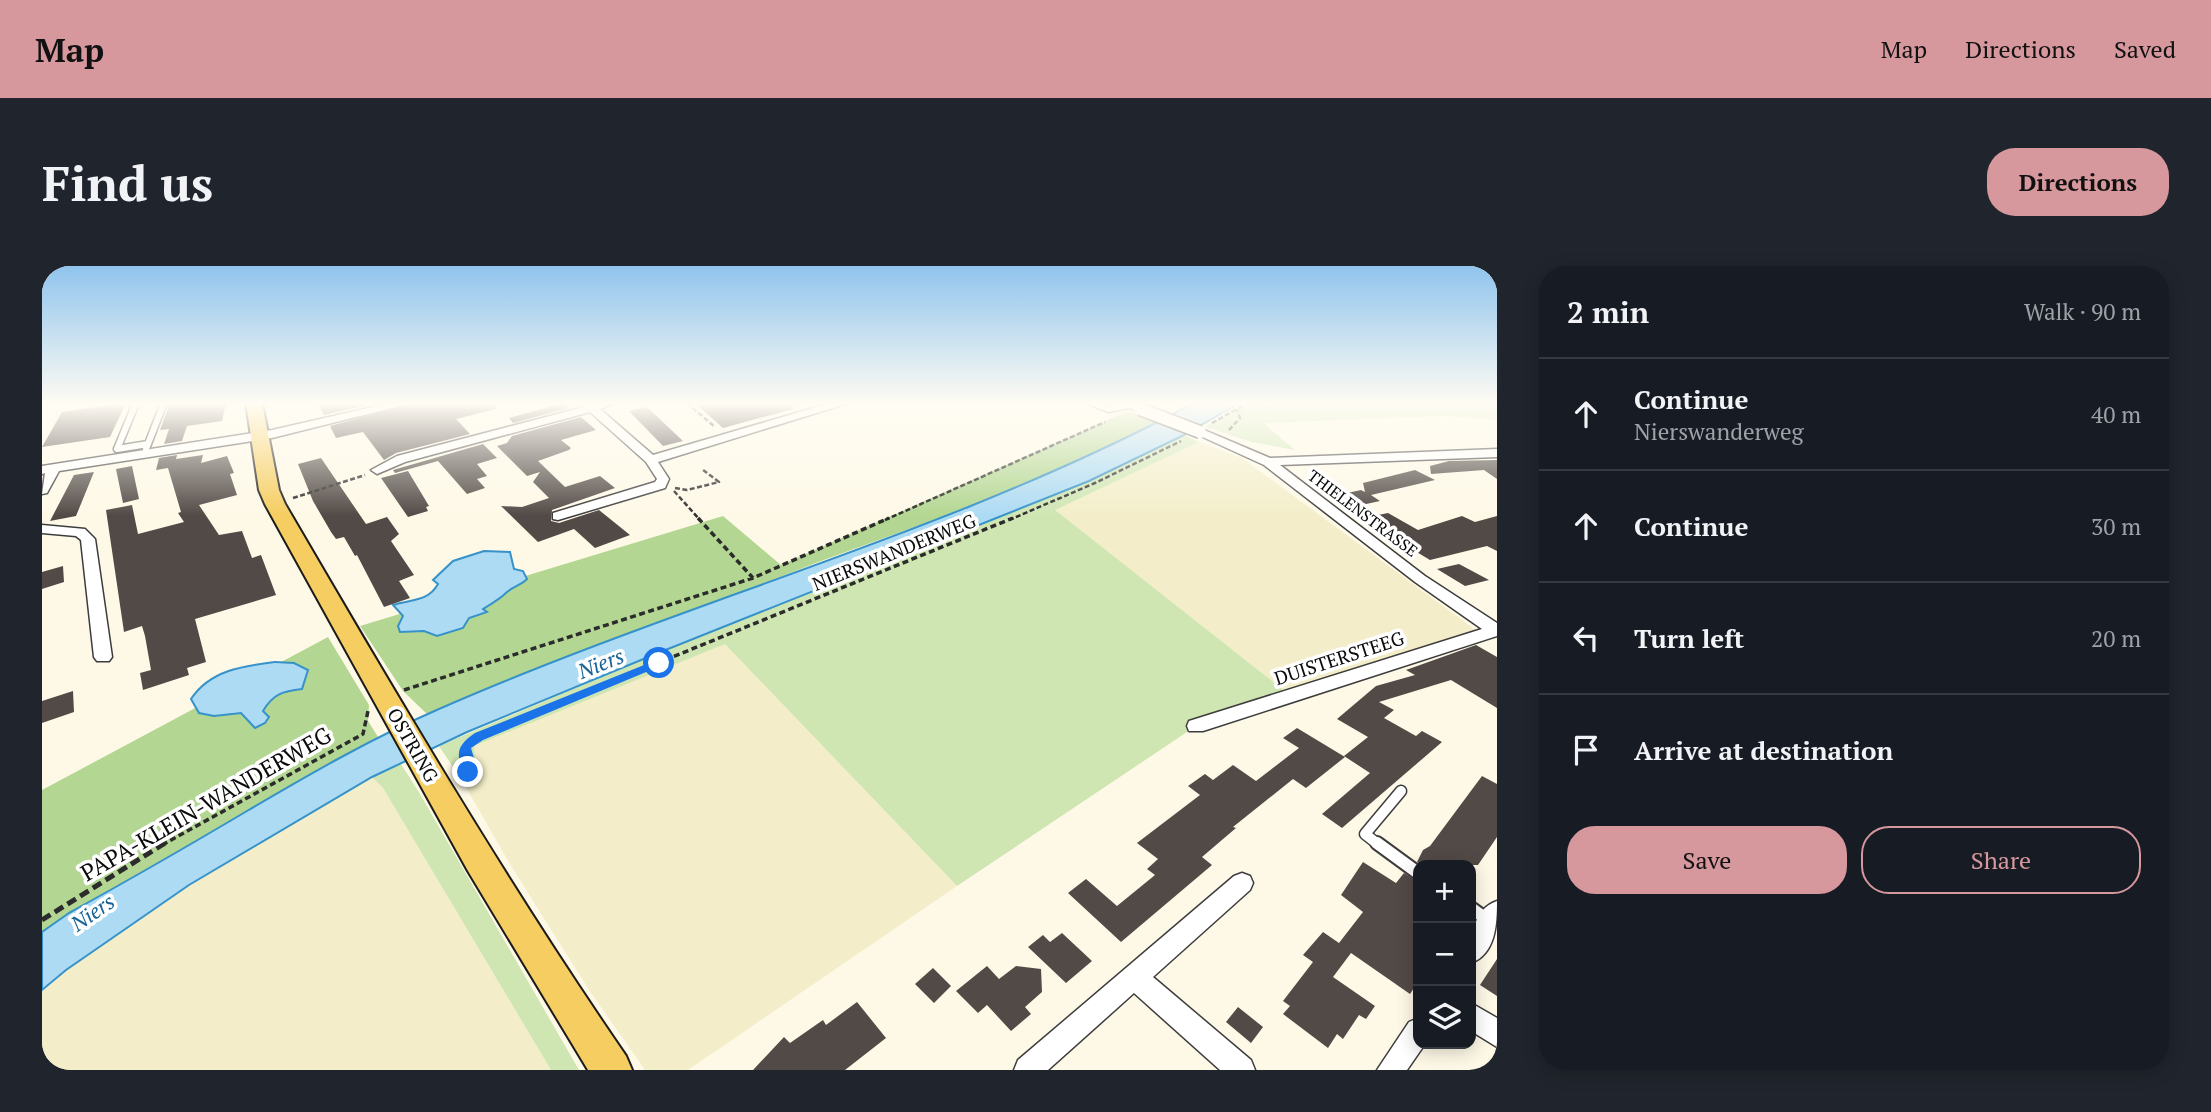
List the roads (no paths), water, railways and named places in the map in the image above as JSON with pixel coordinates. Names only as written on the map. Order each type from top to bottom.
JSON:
[{"type":"main road","name":"OSTRING","points":[[260,441],[269,490],[275,504],[389,704],[443,772],[560,994],[612,1070]]},
{"type":"street","points":[[42,490],[48,469],[146,449],[226,441]]},
{"type":"street","points":[[377,470],[401,459],[465,441]]},
{"type":"street","points":[[558,516],[660,485],[662,474],[629,441]]},
{"type":"street","points":[[651,460],[718,441]]},
{"type":"street","name":"THIELENSTRASSE","points":[[1222,441],[1268,462],[1420,579],[1496,630]]},
{"type":"street","points":[[1268,462],[1497,453]]},
{"type":"street","points":[[42,529],[80,532],[88,539],[103,657]]},
{"type":"street","name":"DUISTERSTEEG","points":[[1196,726],[1496,630]]},
{"type":"street","points":[[1028,1070],[1242,883]]},
{"type":"street","points":[[1476,939],[1486,914]]},
{"type":"street","points":[[1134,977],[1241,1070]]},
{"type":"street","points":[[1476,1019],[1497,1034]]},
{"type":"street","points":[[1391,1070],[1413,1038]]},
{"type":"lane","points":[[121,441],[117,449],[146,449],[149,441]]},
{"type":"lane","points":[[1401,791],[1364,834],[1413,869]]},
{"type":"water","name":"Niers","points":[[1120,441],[1173,441],[1089,481],[658,653],[467,732],[372,777],[189,885],[66,970],[42,990],[42,932],[69,913],[365,744],[414,720],[533,670],[915,528]]},
{"type":"water","points":[[484,551],[510,552],[514,569],[523,571],[527,579],[483,609],[487,612],[469,618],[463,628],[437,636],[424,631],[400,632],[398,626],[403,616],[393,605],[429,594],[438,584],[433,580],[453,561]]},
{"type":"water","points":[[275,662],[294,663],[308,670],[302,689],[284,692],[275,697],[263,711],[269,717],[265,723],[255,728],[241,713],[214,716],[199,713],[191,699],[208,682],[228,671]]}]
